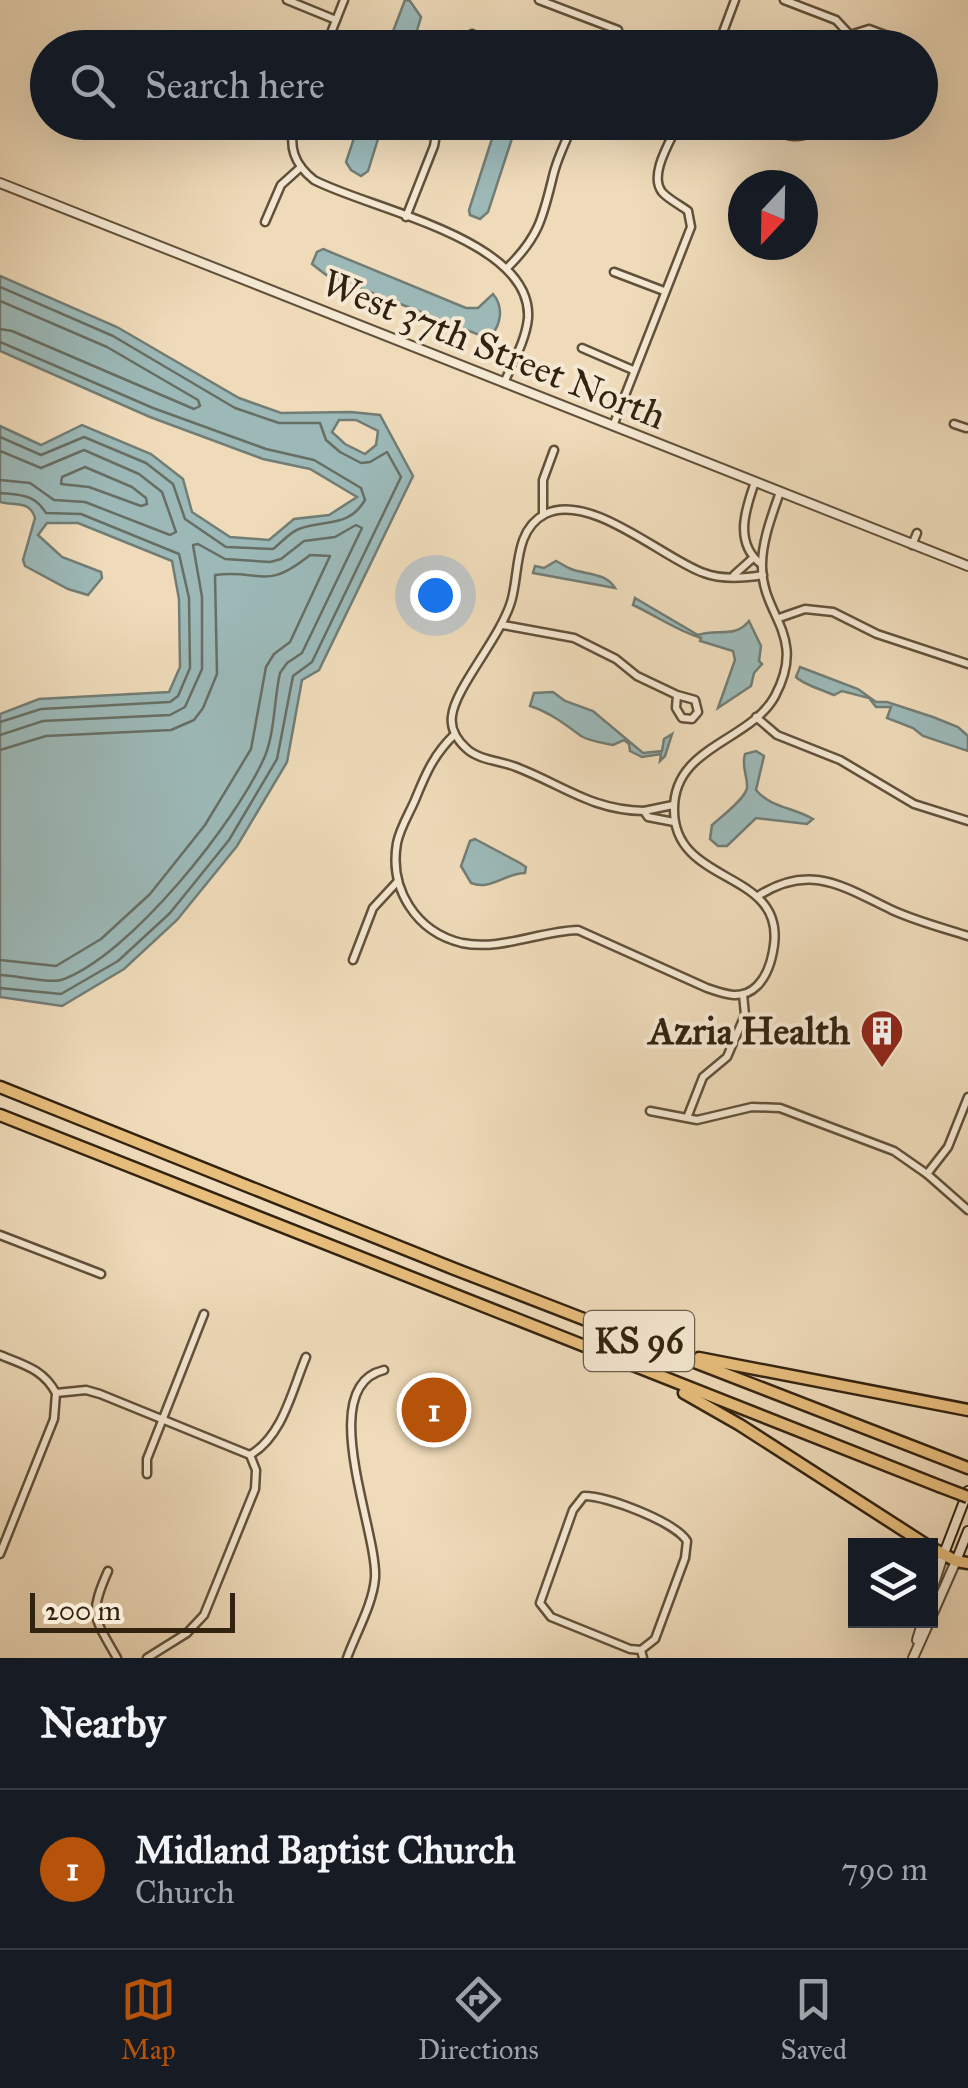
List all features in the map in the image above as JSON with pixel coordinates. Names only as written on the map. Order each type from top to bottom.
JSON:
[{"type":"highway","name":"KS 96","points":[[0,1087],[968,1468]]},
{"type":"highway","name":"KS 96","points":[[0,1115],[938,1486],[968,1494]]},
{"type":"highway","points":[[616,1332],[728,1365],[968,1410]]},
{"type":"highway","points":[[578,1345],[714,1409],[916,1538]]},
{"type":"highway","points":[[938,1552],[962,1562]]},
{"type":"street","points":[[287,0],[336,20]]},
{"type":"street","points":[[332,30],[344,0]]},
{"type":"street","points":[[540,0],[618,30]]},
{"type":"street","points":[[724,30],[736,0]]},
{"type":"street","points":[[784,0],[836,20],[845,30]]},
{"type":"street","points":[[293,140],[300,167],[322,184],[477,247],[507,268],[524,294],[528,318],[504,382]]},
{"type":"street","points":[[406,217],[435,140]]},
{"type":"street","points":[[507,268],[537,233],[567,140]]},
{"type":"street","points":[[613,426],[692,222],[688,211],[662,192],[658,184],[659,169],[672,140]]},
{"type":"street","points":[[265,222],[281,186],[300,167]]},
{"type":"street","name":"West 37th Street North","points":[[0,184],[968,566]]},
{"type":"street","points":[[614,272],[664,291]]},
{"type":"street","points":[[582,348],[634,370]]},
{"type":"street","points":[[954,424],[966,428]]},
{"type":"street","points":[[543,515],[543,480],[554,450]]},
{"type":"street","points":[[755,482],[743,529],[753,558],[762,564]]},
{"type":"street","points":[[455,734],[431,762],[398,838],[398,881],[416,916],[448,938],[486,945],[578,930],[729,995],[743,994],[758,985],[774,948],[772,919],[758,896],[746,886],[704,866],[688,852],[674,822],[673,804],[682,778],[696,758],[756,717],[771,702],[784,674],[786,643],[762,564],[780,492]]},
{"type":"street","points":[[673,804],[644,811],[619,811],[592,804],[533,774],[475,754],[455,734],[455,703],[503,625],[522,541],[543,515],[555,511],[580,512],[641,536],[702,573],[718,577],[763,576]]},
{"type":"street","points":[[912,544],[917,533]]},
{"type":"street","points":[[734,575],[753,558]]},
{"type":"street","points":[[778,618],[805,609],[833,612],[877,634],[968,664]]},
{"type":"street","points":[[503,625],[574,638],[677,695]]},
{"type":"street","points":[[756,717],[777,736],[840,760],[894,794],[968,821]]},
{"type":"street","points":[[644,811],[648,817],[674,822]]},
{"type":"street","points":[[353,960],[373,908],[398,881]]},
{"type":"street","points":[[758,896],[794,881],[830,882],[968,936]]},
{"type":"street","points":[[687,1118],[703,1076],[727,1057],[745,1015],[743,994]]},
{"type":"street","points":[[927,1174],[948,1147],[968,1097]]},
{"type":"street","points":[[650,1111],[710,1118],[752,1107],[780,1108],[894,1151],[968,1210]]},
{"type":"street","points":[[0,1235],[101,1274]]},
{"type":"street","points":[[147,1474],[147,1460],[204,1314]]},
{"type":"street","points":[[0,1356],[37,1370],[46,1376],[56,1393],[54,1419],[0,1554]]},
{"type":"street","points":[[250,1455],[269,1440],[278,1426],[306,1356]]},
{"type":"street","points":[[346,1658],[376,1576],[351,1440],[351,1416],[361,1386],[371,1375],[384,1370]]},
{"type":"street","points":[[56,1393],[86,1390],[250,1455],[256,1470],[254,1489],[210,1606],[187,1633],[147,1658]]},
{"type":"street","points":[[938,1571],[968,1494]]},
{"type":"street","points":[[584,1496],[601,1498],[674,1527],[687,1541],[685,1558],[654,1639],[642,1654],[551,1616],[542,1608],[540,1596],[572,1510],[584,1496]]},
{"type":"street","points":[[938,1603],[962,1562],[968,1531]]},
{"type":"street","points":[[108,1571],[95,1600],[94,1613],[117,1658]]},
{"type":"street","points":[[912,1658],[925,1628]]},
{"type":"water","points":[[405,0],[410,1],[421,17],[417,30],[394,30]]},
{"type":"water","points":[[353,140],[378,140],[368,171],[361,176],[346,162]]},
{"type":"water","points":[[492,140],[511,140],[488,212],[480,219],[470,215]]},
{"type":"water","points":[[323,249],[466,308],[478,308],[493,294],[500,310],[497,326],[491,336],[477,334],[326,275],[312,264],[317,252]]},
{"type":"water","points":[[0,276],[117,327],[239,398],[281,413],[380,415],[413,476],[319,670],[302,680],[287,762],[237,846],[177,920],[124,969],[62,1006],[0,997],[0,714],[39,699],[169,692],[180,667],[179,599],[172,561],[78,523],[47,523],[38,535],[62,557],[101,572],[102,578],[88,595],[25,566],[23,560],[35,518],[25,506],[0,502],[0,426],[41,445],[82,425],[151,454],[183,479],[192,512],[230,537],[269,540],[294,519],[329,515],[357,497],[310,469],[263,459],[150,417],[0,351]],"holes":[[[339,420],[356,420],[378,431],[376,445],[365,454],[332,432]]]},
{"type":"water","points":[[556,561],[601,577],[615,588],[533,573],[535,566],[544,568]]},
{"type":"water","points":[[635,598],[698,635],[738,630],[749,621],[761,646],[762,664],[754,673],[751,686],[718,708],[735,660],[733,651],[700,641],[701,638],[633,605]]},
{"type":"water","points":[[800,667],[858,689],[876,702],[887,702],[958,727],[968,736],[968,751],[923,736],[887,718],[891,707],[876,707],[869,698],[842,691],[834,695],[804,682],[796,677]]},
{"type":"water","points":[[553,692],[593,711],[643,753],[662,751],[664,739],[672,734],[665,756],[660,761],[661,754],[642,757],[630,751],[624,740],[613,745],[588,739],[530,706],[534,693]]},
{"type":"water","points":[[756,751],[764,756],[756,790],[768,800],[813,819],[807,824],[756,818],[727,846],[718,846],[710,839],[712,825],[745,792],[745,754]]},
{"type":"water","points":[[475,839],[526,867],[525,873],[485,885],[471,883],[461,866],[470,841]]},
{"type":"place","name":"Azria Health","points":[[882,1069]]},
{"type":"place","name":"Midland Baptist Church","points":[[434,1410]]}]
